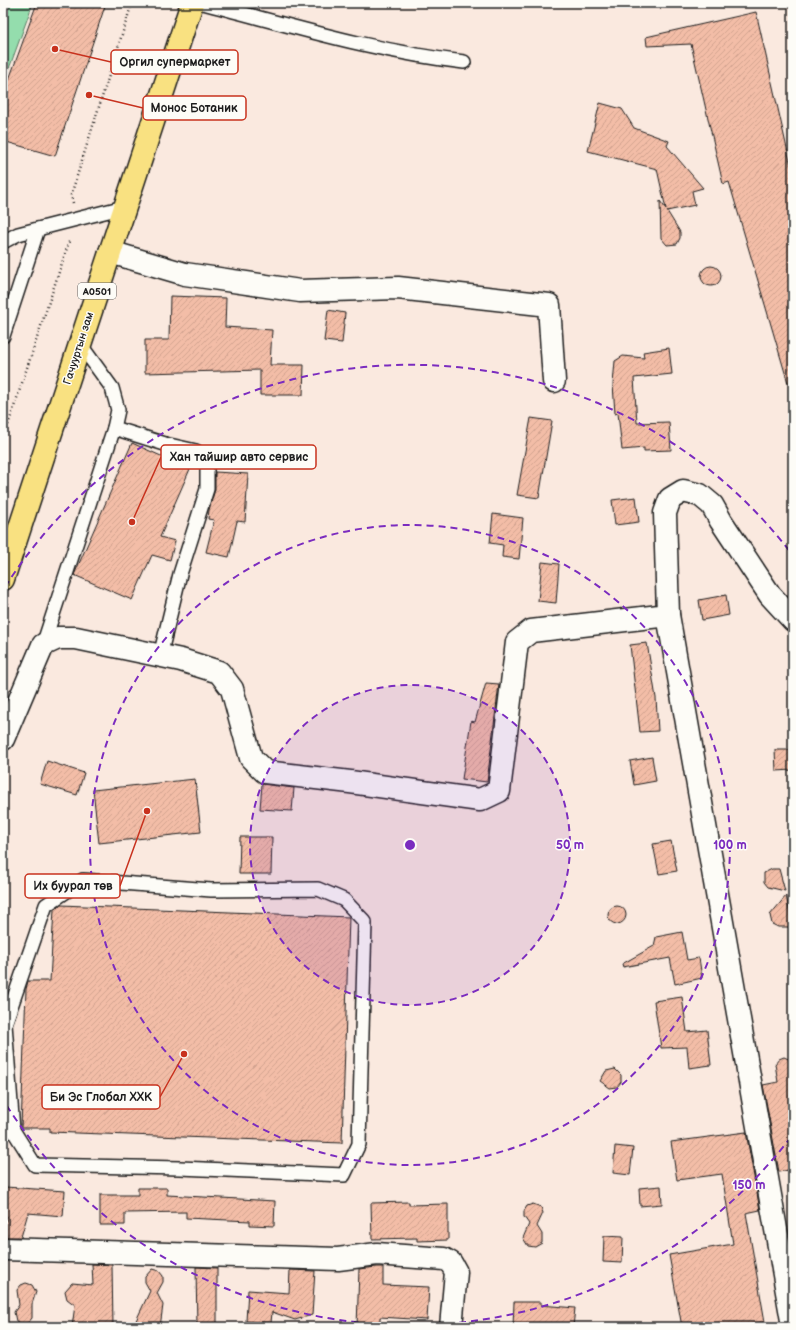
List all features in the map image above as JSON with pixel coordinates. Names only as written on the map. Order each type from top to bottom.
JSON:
[{"type":"highway","name":"Гачууртын зам","points":[[3,579],[192,3]]},
{"type":"street","points":[[110,252],[185,274],[300,291],[398,288],[549,305],[554,380]]},
{"type":"street","points":[[793,620],[770,595],[712,505],[700,495],[683,491],[670,499],[665,513],[668,615],[793,1326]]},
{"type":"street","points":[[3,739],[43,645],[58,638],[76,638],[160,656],[219,672],[232,689],[251,758],[265,772],[480,800],[499,791],[517,642],[531,631],[668,615]]},
{"type":"street","points":[[3,1249],[338,1260],[377,1254],[444,1259],[452,1263],[456,1272],[451,1327]]},
{"type":"lane","points":[[203,3],[335,37],[440,59],[464,62]]},
{"type":"lane","points":[[3,242],[18,234],[124,207]]},
{"type":"lane","points":[[3,336],[38,229]]},
{"type":"lane","points":[[43,645],[114,428],[118,410],[112,388],[80,344]]},
{"type":"lane","points":[[114,428],[165,444],[196,451],[207,464],[207,489],[180,574],[160,656]]},
{"type":"lane","points":[[83,880],[210,890],[318,889],[344,900],[365,922],[359,1144],[344,1175],[180,1168],[35,1165],[13,1130],[4,1024],[46,905],[83,880]]},
{"type":"path","points":[[3,440],[76,218],[72,195],[132,3]]},
{"type":"green space","points":[[3,3],[33,3],[3,85]]},
{"type":"building","points":[[37,3],[106,3],[55,156],[3,141],[3,96]]},
{"type":"building","points":[[756,12],[793,175],[793,383],[788,383],[729,182],[723,184],[691,44],[647,46],[646,37]]},
{"type":"building","points":[[600,103],[622,109],[634,128],[669,141],[667,146],[703,188],[692,191],[695,205],[667,211],[680,232],[680,238],[677,244],[667,245],[661,238],[660,201],[666,209],[657,169],[588,151]]},
{"type":"building","points":[[711,266],[718,269],[721,276],[718,283],[711,286],[704,283],[701,276],[704,269]]},
{"type":"building","points":[[170,296],[226,298],[225,327],[272,330],[270,365],[304,365],[303,395],[260,395],[260,370],[145,373],[145,340],[169,340]]},
{"type":"building","points":[[328,310],[345,313],[342,343],[324,341]]},
{"type":"building","points":[[669,348],[672,374],[634,378],[637,423],[669,422],[671,450],[644,451],[644,448],[622,450],[618,413],[615,414],[613,384],[615,361],[623,356],[644,358],[643,352]]},
{"type":"building","points":[[531,418],[552,421],[539,498],[517,495]]},
{"type":"building","points":[[132,443],[190,469],[160,537],[175,541],[170,560],[152,555],[132,600],[74,575]]},
{"type":"building","points":[[215,472],[248,474],[245,522],[237,521],[229,557],[206,552],[214,520],[208,519],[215,489]]},
{"type":"building","points":[[636,497],[639,522],[615,525],[612,500]]},
{"type":"building","points":[[493,514],[523,518],[519,559],[502,557],[503,545],[490,543]]},
{"type":"building","points":[[542,562],[559,564],[556,603],[538,601]]},
{"type":"building","points":[[726,595],[729,615],[702,620],[699,600]]},
{"type":"building","points":[[647,643],[656,698],[658,731],[640,732],[630,645]]},
{"type":"building","points":[[486,683],[499,684],[487,782],[462,779],[471,721],[475,722]]},
{"type":"building","points":[[775,750],[793,750],[793,770],[776,771]]},
{"type":"building","points":[[652,757],[656,781],[634,785],[630,761]]},
{"type":"building","points":[[47,761],[84,773],[77,795],[40,784]]},
{"type":"building","points":[[195,779],[201,832],[99,843],[93,790]]},
{"type":"building","points":[[262,784],[294,788],[292,811],[260,809]]},
{"type":"building","points":[[240,837],[272,837],[271,874],[239,874]]},
{"type":"building","points":[[671,841],[677,871],[659,874],[653,844]]},
{"type":"building","points":[[772,869],[779,869],[785,891],[768,887],[764,882],[764,873]]},
{"type":"building","points":[[786,896],[793,927],[778,927],[772,924],[770,915]]},
{"type":"building","points":[[61,905],[349,917],[342,1143],[50,1132],[50,1128],[21,1128],[26,989],[28,981],[50,981],[54,909]]},
{"type":"building","points":[[613,906],[621,906],[626,911],[624,922],[621,924],[613,924],[608,919],[608,911]]},
{"type":"building","points":[[682,932],[687,960],[699,958],[702,978],[675,984],[670,958],[623,967],[622,964],[654,946],[656,937]]},
{"type":"building","points":[[682,997],[687,1032],[707,1030],[711,1065],[689,1068],[687,1047],[661,1048],[654,1001]]},
{"type":"building","points":[[784,1057],[793,1061],[793,1169],[779,1172],[763,1085],[778,1082],[775,1064],[779,1059]]},
{"type":"building","points":[[615,1069],[621,1075],[621,1082],[617,1087],[610,1088],[600,1081],[606,1071]]},
{"type":"building","points":[[746,1132],[760,1210],[746,1213],[765,1322],[734,1327],[682,1327],[669,1255],[733,1244],[722,1174],[677,1180],[671,1142]]},
{"type":"building","points":[[615,1146],[633,1148],[630,1175],[613,1173]]},
{"type":"building","points":[[661,1186],[662,1204],[640,1206],[639,1188]]},
{"type":"building","points":[[5,1187],[65,1191],[63,1216],[28,1213],[21,1237],[6,1237],[4,1233],[7,1216],[3,1216]]},
{"type":"building","points":[[138,1188],[167,1188],[167,1195],[275,1201],[274,1226],[250,1225],[250,1221],[186,1218],[186,1212],[125,1213],[125,1225],[100,1225],[100,1195],[138,1195]]},
{"type":"building","points":[[409,1202],[409,1205],[448,1204],[448,1240],[417,1241],[417,1238],[372,1239],[371,1203]]},
{"type":"building","points":[[533,1204],[541,1207],[543,1213],[537,1226],[542,1234],[542,1243],[535,1247],[528,1246],[523,1238],[529,1224],[524,1217],[524,1211],[527,1206]]},
{"type":"building","points":[[604,1236],[623,1237],[622,1263],[603,1262]]},
{"type":"building","points":[[92,1264],[112,1265],[113,1327],[72,1327],[75,1305],[67,1299],[65,1291],[72,1283],[93,1285]]},
{"type":"building","points":[[196,1267],[217,1268],[217,1327],[197,1327]]},
{"type":"building","points":[[383,1267],[383,1285],[429,1287],[427,1320],[380,1317],[380,1327],[357,1327],[359,1269]]},
{"type":"building","points":[[152,1269],[159,1271],[163,1276],[163,1282],[157,1293],[163,1305],[160,1327],[133,1327],[150,1291],[145,1282],[145,1277]]},
{"type":"building","points":[[290,1270],[315,1271],[312,1315],[295,1320],[272,1312],[271,1323],[246,1321],[248,1290],[289,1293]]},
{"type":"building","points":[[26,1283],[32,1285],[36,1292],[32,1304],[32,1318],[28,1323],[22,1324],[16,1321],[14,1312],[19,1305],[17,1290],[21,1285]]},
{"type":"building","points":[[514,1302],[541,1302],[541,1305],[575,1308],[573,1327],[513,1327]]},
{"type":"place","name":"Оргил супермаркет","points":[[55,49]]},
{"type":"place","name":"Монос Ботаник","points":[[89,95]]},
{"type":"place","name":"Хан тайшир авто сервис","points":[[132,522]]},
{"type":"place","name":"Их буурал төв","points":[[147,811]]},
{"type":"place","name":"Би Эс Глобал ХХК","points":[[184,1054]]}]
